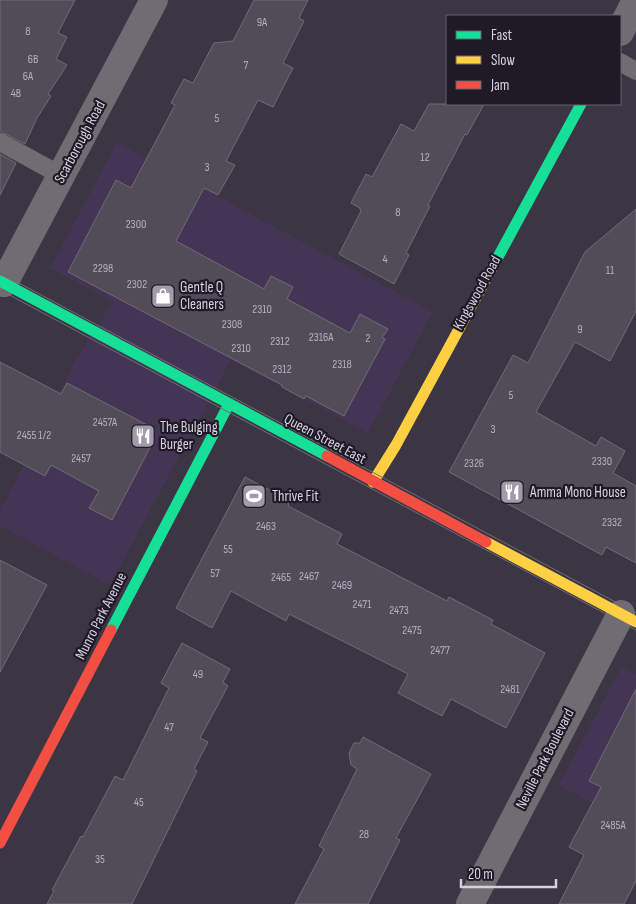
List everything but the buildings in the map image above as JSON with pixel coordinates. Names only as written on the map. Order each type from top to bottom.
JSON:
[{"type":"street","name":"Scarborough Road","points":[[2,282],[62,176],[154,0]]},
{"type":"street","points":[[621,30],[636,0]]},
{"type":"street","name":"Kingswood Road","points":[[373,482],[396,445],[580,105]]},
{"type":"street","name":"Queen Street East","points":[[2,282],[629,618]]},
{"type":"street","name":"Munro Park Avenue","points":[[0,843],[229,404]]},
{"type":"street","name":"Neville Park Boulevard","points":[[470,904],[629,618]]},
{"type":"lane","points":[[621,63],[636,71]]},
{"type":"lane","points":[[0,142],[62,176]]},
{"type":"shaded area","points":[[117,142],[433,312],[368,433],[231,360],[110,585],[0,526],[0,512],[76,359],[113,302],[50,268]]},
{"type":"shaded area","points":[[622,666],[636,674],[636,826],[559,785]]},
{"type":"tram line","points":[[0,273],[636,613]]},
{"type":"tram line","points":[[0,290],[636,630]]},
{"type":"traffic: fast","points":[[492,268],[580,105]]},
{"type":"traffic: fast","points":[[0,281],[327,456]]},
{"type":"traffic: fast","points":[[111,630],[229,404]]},
{"type":"traffic: slow","points":[[373,482],[396,445],[492,268]]},
{"type":"traffic: slow","points":[[486,542],[636,622]]},
{"type":"traffic: jam","points":[[327,456],[486,542]]},
{"type":"traffic: jam","points":[[0,843],[111,630]]},
{"type":"place","name":"Gentle Q Cleaners","points":[[163,296]]},
{"type":"place","name":"The Bulging Burger","points":[[143,436]]},
{"type":"place","name":"Amma Mono House","points":[[512,492]]},
{"type":"place","name":"Thrive Fit","points":[[254,496]]}]
